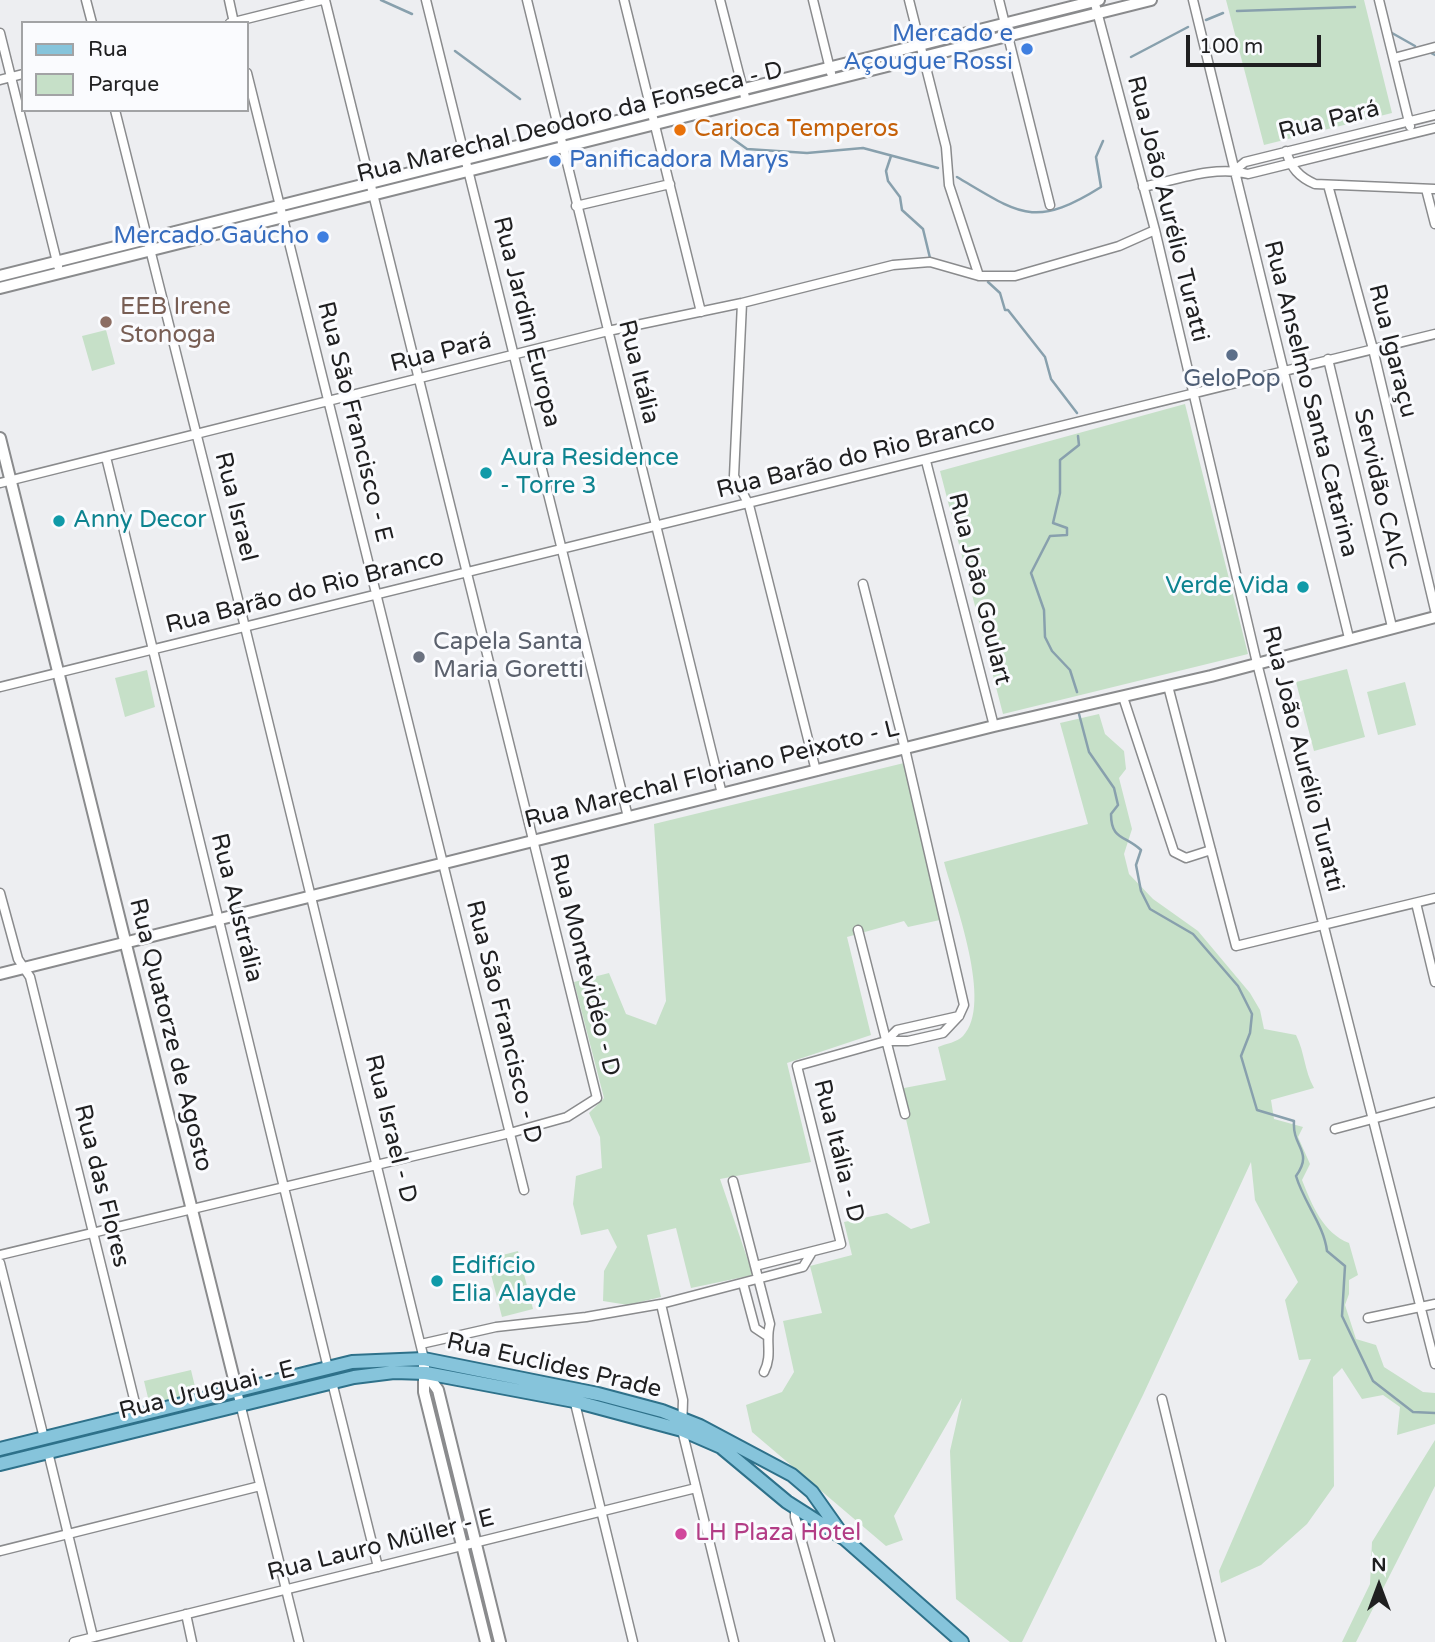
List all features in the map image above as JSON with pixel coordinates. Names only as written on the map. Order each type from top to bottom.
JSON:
[{"type":"main road","name":"Rua Uruguai - E","points":[[0,1449],[328,1368],[375,1360],[424,1359]]},
{"type":"main road","name":"Rua Euclides Prade","points":[[424,1359],[575,1395],[683,1425],[786,1472],[816,1496],[845,1539]]},
{"type":"main road","name":"Rua Uruguai - E","points":[[0,1464],[332,1382],[384,1373],[426,1373]]},
{"type":"main road","name":"Rua Euclides Prade","points":[[426,1373],[575,1395]]},
{"type":"main road","name":"Rua Euclides Prade","points":[[683,1425],[721,1447],[798,1508],[845,1539],[962,1642]]},
{"type":"main road","points":[[772,1488],[770,1481],[774,1474],[786,1472]]},
{"type":"main road","points":[[798,1508],[812,1507],[816,1496]]},
{"type":"street","points":[[86,0],[91,21]]},
{"type":"street","points":[[229,0],[233,21]]},
{"type":"street","points":[[237,21],[323,0]]},
{"type":"street","name":"Rua Montevidéo - D","points":[[323,0],[597,1098],[567,1117],[510,1133]]},
{"type":"street","name":"Rua Jardim Europa","points":[[426,0],[628,817]]},
{"type":"street","name":"Rua Itália","points":[[527,0],[722,794]]},
{"type":"street","points":[[624,0],[701,312]]},
{"type":"street","points":[[720,0],[746,101]]},
{"type":"street","points":[[813,0],[833,79]]},
{"type":"street","points":[[909,0],[946,147],[949,185],[979,276]]},
{"type":"street","points":[[999,0],[1050,205]]},
{"type":"street","name":"Rua Marechal Deodoro da Fonseca - D","points":[[281,211],[370,181],[1096,0]]},
{"type":"street","name":"Rua João Aurélio Turatti","points":[[1096,0],[1097,14],[1155,230],[1258,663],[1435,1364]]},
{"type":"street","name":"Rua Marechal Deodoro da Fonseca - D","points":[[0,288],[15,278],[149,244],[281,211],[373,194],[1151,0]]},
{"type":"street","name":"Rua Anselmo Santa Catarina","points":[[1193,0],[1349,638]]},
{"type":"street","points":[[1379,0],[1412,134]]},
{"type":"street","points":[[0,33],[58,267]]},
{"type":"street","points":[[1394,58],[1435,47]]},
{"type":"street","points":[[0,80],[21,74]]},
{"type":"street","name":"Rua São Francisco - E","points":[[248,77],[444,863]]},
{"type":"street","name":"Rua Israel","points":[[116,112],[246,626],[311,896]]},
{"type":"street","name":"Rua Pará","points":[[1234,170],[1245,162],[1435,115]]},
{"type":"street","name":"Rua Pará","points":[[1143,187],[1206,173],[1234,170],[1248,174],[1435,128]]},
{"type":"street","points":[[1286,152],[1301,178],[1328,185],[1431,189],[1435,224]]},
{"type":"street","points":[[576,206],[670,184]]},
{"type":"street","name":"Rua Igaraçu","points":[[1328,185],[1373,349],[1435,610]]},
{"type":"street","name":"Rua Pará","points":[[6,482],[608,331],[742,303],[893,265],[930,262],[979,276],[1015,276],[1119,246],[1155,230]]},
{"type":"street","name":"Rua Marechal Deodoro da Fonseca - D","points":[[0,276],[15,278]]},
{"type":"street","points":[[742,303],[734,476],[749,505],[816,771]]},
{"type":"street","name":"Rua Barão do Rio Branco","points":[[0,687],[467,571],[749,505],[1193,392],[1435,334]]},
{"type":"street","name":"Servidão CAIC","points":[[1328,359],[1392,627]]},
{"type":"street","name":"Rua Quatorze de Agosto","points":[[0,438],[6,482],[59,673],[299,1642]]},
{"type":"street","name":"Rua Austrália","points":[[106,457],[328,1368]]},
{"type":"street","name":"Rua João Goulart","points":[[926,461],[994,726]]},
{"type":"street","points":[[863,584],[905,749],[964,1005],[959,1016],[943,1033],[908,1041],[886,1041]]},
{"type":"street","name":"Rua Marechal Floriano Peixoto - L","points":[[0,974],[994,726],[1124,697],[1435,617]]},
{"type":"street","points":[[1168,686],[1236,946],[1435,898]]},
{"type":"street","points":[[1124,697],[1174,852],[1186,858],[1211,850]]},
{"type":"street","name":"Rua São Francisco - D","points":[[444,863],[524,1190]]},
{"type":"street","name":"Rua das Flores","points":[[0,893],[23,968],[30,977],[138,1415]]},
{"type":"street","name":"Rua Israel - D","points":[[311,896],[421,1344],[426,1373],[424,1392],[486,1642]]},
{"type":"street","points":[[1416,903],[1435,982]]},
{"type":"street","points":[[858,930],[905,1114]]},
{"type":"street","points":[[886,1041],[897,1030],[959,1016]]},
{"type":"street","name":"Rua Itália - D","points":[[811,1252],[841,1244],[797,1066],[886,1041]]},
{"type":"street","points":[[1335,1129],[1435,1102]]},
{"type":"street","points":[[0,1255],[510,1133]]},
{"type":"street","points":[[733,1181],[770,1324],[767,1336],[771,1358],[764,1372]]},
{"type":"street","points":[[421,1344],[496,1326],[586,1317],[661,1304],[803,1267],[811,1252]]},
{"type":"street","points":[[755,1266],[811,1252]]},
{"type":"street","points":[[0,1263],[44,1438]]},
{"type":"street","points":[[743,1283],[755,1328],[767,1336]]},
{"type":"street","points":[[661,1304],[683,1401],[683,1425],[696,1488],[734,1642]]},
{"type":"street","points":[[1368,1318],[1435,1304]]},
{"type":"street","points":[[755,1328],[770,1324]]},
{"type":"street","name":"Rua Israel - D","points":[[426,1373],[438,1390],[500,1642]]},
{"type":"street","points":[[332,1382],[379,1567]]},
{"type":"street","points":[[575,1395],[632,1642]]},
{"type":"street","points":[[1162,1399],[1222,1642]]},
{"type":"street","points":[[48,1452],[93,1637]]},
{"type":"street","points":[[0,1551],[260,1486]]},
{"type":"street","name":"Rua Lauro Müller - E","points":[[74,1642],[696,1488]]},
{"type":"street","points":[[798,1508],[795,1517],[830,1642]]},
{"type":"street","points":[[186,1614],[192,1642]]},
{"type":"green space","points":[[1226,0],[1364,0],[1392,113],[1264,145]]},
{"type":"green space","points":[[106,330],[115,364],[92,371],[82,336]]},
{"type":"green space","points":[[1185,404],[1248,654],[1003,714],[940,471]]},
{"type":"green space","points":[[1347,669],[1365,737],[1314,751],[1296,682]]},
{"type":"green space","points":[[147,670],[155,707],[125,717],[115,678]]},
{"type":"green space","points":[[1405,682],[1416,725],[1378,735],[1367,692]]},
{"type":"green space","points":[[1099,714],[1105,734],[1124,751],[1126,769],[1119,778],[1132,829],[1124,854],[1129,874],[1153,899],[1198,931],[1250,993],[1260,1010],[1264,1029],[1296,1035],[1314,1088],[1271,1100],[1274,1119],[1303,1127],[1298,1137],[1310,1164],[1302,1180],[1325,1225],[1349,1243],[1358,1275],[1349,1280],[1349,1294],[1345,1305],[1356,1339],[1376,1345],[1384,1367],[1423,1392],[1435,1393],[1435,1424],[1397,1435],[1400,1407],[1383,1395],[1362,1399],[1342,1368],[1333,1377],[1334,1486],[1307,1524],[1261,1565],[1221,1583],[1219,1571],[1311,1359],[1299,1360],[1285,1300],[1298,1282],[1255,1200],[1251,1162],[1143,1395],[1022,1642],[1010,1642],[956,1599],[950,1451],[962,1398],[894,1516],[903,1540],[886,1546],[752,1432],[746,1405],[782,1392],[794,1372],[783,1321],[822,1313],[810,1266],[852,1255],[844,1222],[887,1213],[911,1229],[930,1223],[899,1089],[946,1080],[938,1047],[963,1036],[971,1021],[975,1001],[969,952],[944,862],[1088,824],[1060,723]]},
{"type":"green space","points":[[904,763],[940,920],[908,927],[904,921],[847,937],[871,1035],[787,1063],[811,1162],[720,1179],[753,1275],[691,1288],[676,1228],[647,1235],[661,1297],[628,1305],[603,1301],[604,1271],[617,1247],[608,1229],[581,1235],[573,1204],[576,1176],[602,1168],[600,1137],[589,1113],[604,1098],[574,982],[609,973],[626,1014],[656,1025],[666,1001],[654,824]]},
{"type":"green space","points":[[518,1251],[533,1309],[502,1317],[487,1259]]},
{"type":"green space","points":[[191,1370],[197,1395],[150,1406],[144,1381]]},
{"type":"green space","points":[[1435,1440],[1435,1486],[1356,1642],[1342,1642],[1370,1584],[1372,1542]]},
{"type":"waterway","points":[[381,0],[412,14]]},
{"type":"waterway","points":[[1237,11],[1355,7]]},
{"type":"waterway","points":[[1206,20],[1223,13]]},
{"type":"waterway","points":[[1131,57],[1188,27]]},
{"type":"waterway","points":[[1392,33],[1415,46]]},
{"type":"waterway","points":[[455,51],[520,99]]},
{"type":"waterway","points":[[1431,53],[1435,55]]},
{"type":"waterway","points":[[726,134],[747,149],[807,153],[863,148],[938,168]]},
{"type":"waterway","points":[[957,177],[1013,207],[1028,212],[1043,212],[1078,200],[1101,187],[1096,157],[1103,141]]},
{"type":"waterway","points":[[891,156],[886,171],[888,181],[900,197],[902,210],[923,229],[930,258]]},
{"type":"waterway","points":[[988,282],[1000,293],[1005,310],[1008,310],[1045,357],[1051,379],[1077,413]]},
{"type":"waterway","points":[[1077,692],[1070,670],[1052,651],[1045,637],[1044,610],[1031,573],[1050,536],[1067,535],[1067,528],[1053,523],[1060,493],[1060,460],[1079,445],[1078,436]]},
{"type":"waterway","points":[[1079,714],[1089,752],[1114,788],[1118,805],[1111,814],[1113,828],[1141,850],[1136,865],[1141,891],[1150,909],[1193,934],[1238,986],[1252,1014],[1250,1033],[1241,1056],[1257,1110],[1294,1121],[1294,1130],[1303,1155],[1301,1168],[1296,1176],[1322,1232],[1327,1251],[1345,1266],[1342,1316],[1373,1381],[1413,1412],[1435,1413]]},
{"type":"place","name":"Mercado e Açougue Rossi","points":[[1027,49]]},
{"type":"place","name":"Carioca Temperos","points":[[680,130]]},
{"type":"place","name":"Panificadora Marys","points":[[555,161]]},
{"type":"place","name":"Mercado Gaúcho","points":[[323,237]]},
{"type":"place","name":"EEB Irene Stonoga","points":[[106,322]]},
{"type":"place","name":"GeloPop","points":[[1232,355]]},
{"type":"place","name":"Aura Residence - Torre 3","points":[[486,473]]},
{"type":"place","name":"Anny Decor","points":[[59,521]]},
{"type":"place","name":"Verde Vida","points":[[1303,587]]},
{"type":"place","name":"Capela Santa Maria Goretti","points":[[419,657]]},
{"type":"place","name":"Edifício Elia Alayde","points":[[437,1281]]},
{"type":"place","name":"LH Plaza Hotel","points":[[681,1534]]}]
